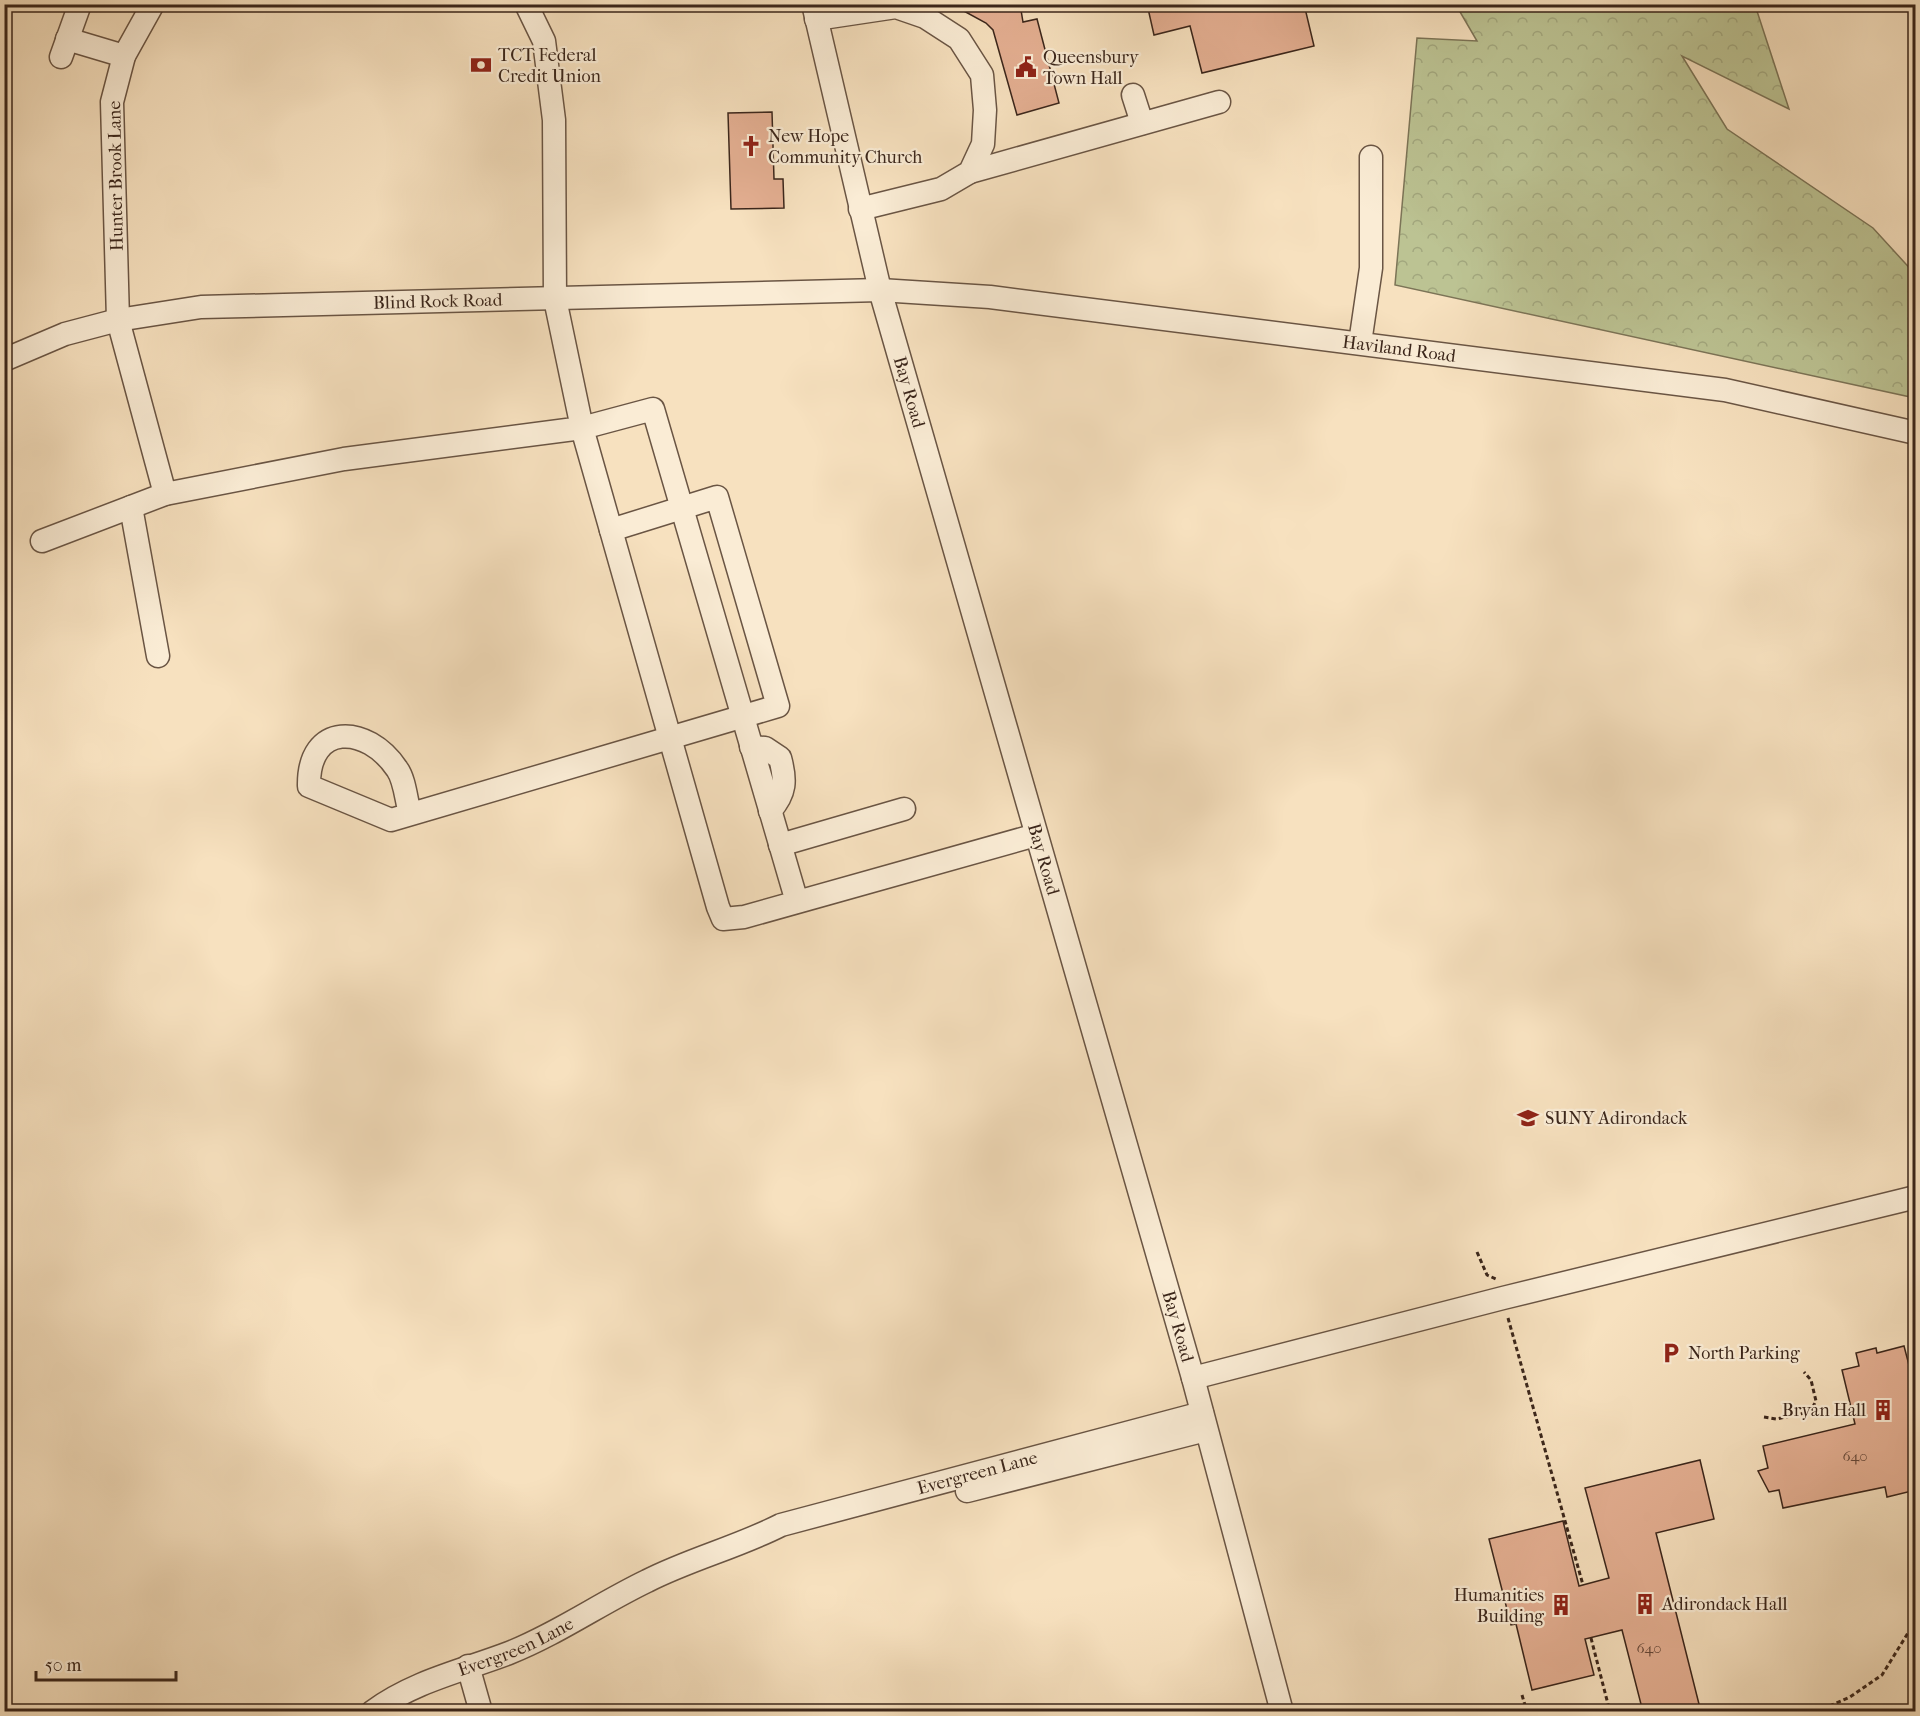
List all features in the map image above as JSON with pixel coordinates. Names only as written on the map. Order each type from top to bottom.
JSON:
[{"type":"street","points":[[80,4],[64,48],[124,56]]},
{"type":"street","name":"Hunter Brook Lane","points":[[153,4],[124,56],[112,102],[118,320],[165,494]]},
{"type":"street","points":[[526,4],[544,41],[554,120],[555,299],[582,428],[723,919],[744,917],[1036,835]]},
{"type":"street","points":[[814,12],[896,7],[925,16],[959,39],[982,75],[986,110],[983,144],[970,172]]},
{"type":"street","name":"Bay Road","points":[[814,12],[879,290],[1193,1378],[1282,1712]]},
{"type":"street","points":[[1133,96],[1142,123]]},
{"type":"street","points":[[860,209],[941,189],[970,172],[1219,102]]},
{"type":"street","points":[[1360,343],[1371,268],[1371,157]]},
{"type":"street","name":"Blind Rock Road","points":[[4,360],[65,334],[118,320],[201,307],[879,290]]},
{"type":"street","name":"Haviland Road","points":[[879,290],[990,297],[1725,390],[1916,433]]},
{"type":"street","points":[[42,541],[165,494],[344,459],[582,428],[653,409],[751,747],[765,748],[780,758],[786,779],[784,790],[770,811],[797,902]]},
{"type":"street","points":[[410,813],[396,766],[371,742],[357,736],[344,736],[329,741],[320,748],[311,761],[309,786],[391,820],[778,706],[717,497],[611,530]]},
{"type":"street","points":[[131,507],[158,656]]},
{"type":"street","points":[[780,845],[904,809]]},
{"type":"street","points":[[1193,1378],[1503,1298],[1916,1197]]},
{"type":"street","name":"Evergreen Lane","points":[[372,1712],[391,1698],[422,1683],[510,1652],[647,1580],[711,1553],[756,1538],[786,1537],[1204,1422]]},
{"type":"street","points":[[468,1666],[481,1712]]},
{"type":"path","points":[[1477,1252],[1487,1275],[1498,1280],[1500,1285]]},
{"type":"path","points":[[1505,1309],[1583,1585]]},
{"type":"path","points":[[1764,1417],[1776,1419],[1810,1412],[1816,1401],[1811,1380],[1804,1372]]},
{"type":"path","points":[[1816,1712],[1850,1697],[1882,1675],[1916,1620]]},
{"type":"path","points":[[1591,1638],[1610,1712]]},
{"type":"path","points":[[1522,1695],[1527,1712]]},
{"type":"green space","points":[[1456,5],[1755,5],[1789,109],[1682,56],[1727,129],[1873,228],[1915,274],[1915,398],[1395,285],[1417,38],[1477,41]]},
{"type":"building","name":"Queensbury Town Hall","points":[[951,4],[1020,4],[1023,22],[1037,19],[1059,103],[1017,115],[993,30],[986,23]]},
{"type":"building","points":[[1147,4],[1304,4],[1314,46],[1202,73],[1190,26],[1154,35]]},
{"type":"building","name":"New Hope Community Church","points":[[772,112],[774,179],[783,179],[784,208],[731,209],[728,113]]},
{"type":"building","name":"Bryan Hall","points":[[1904,1346],[1916,1392],[1916,1490],[1887,1497],[1885,1487],[1783,1508],[1779,1490],[1769,1492],[1758,1471],[1768,1468],[1763,1446],[1855,1424],[1842,1370],[1859,1366],[1856,1353],[1876,1348],[1877,1353]]},
{"type":"building","points":[[1700,1460],[1714,1519],[1656,1533],[1701,1712],[1643,1712],[1622,1630],[1585,1639],[1594,1675],[1532,1690],[1516,1624],[1511,1625],[1489,1539],[1563,1521],[1579,1586],[1609,1578],[1585,1488]]},
{"type":"place","name":"TCT Federal Credit Union","points":[[481,65]]},
{"type":"place","name":"Queensbury Town Hall","points":[[1026,67]]},
{"type":"place","name":"New Hope Community Church","points":[[751,146]]},
{"type":"place","name":"SUNY Adirondack","points":[[1528,1118]]},
{"type":"place","name":"North Parking","points":[[1671,1353]]},
{"type":"place","name":"Bryan Hall","points":[[1883,1410]]},
{"type":"place","name":"Adirondack Hall","points":[[1645,1604]]},
{"type":"place","name":"Humanities Building","points":[[1561,1605]]}]
